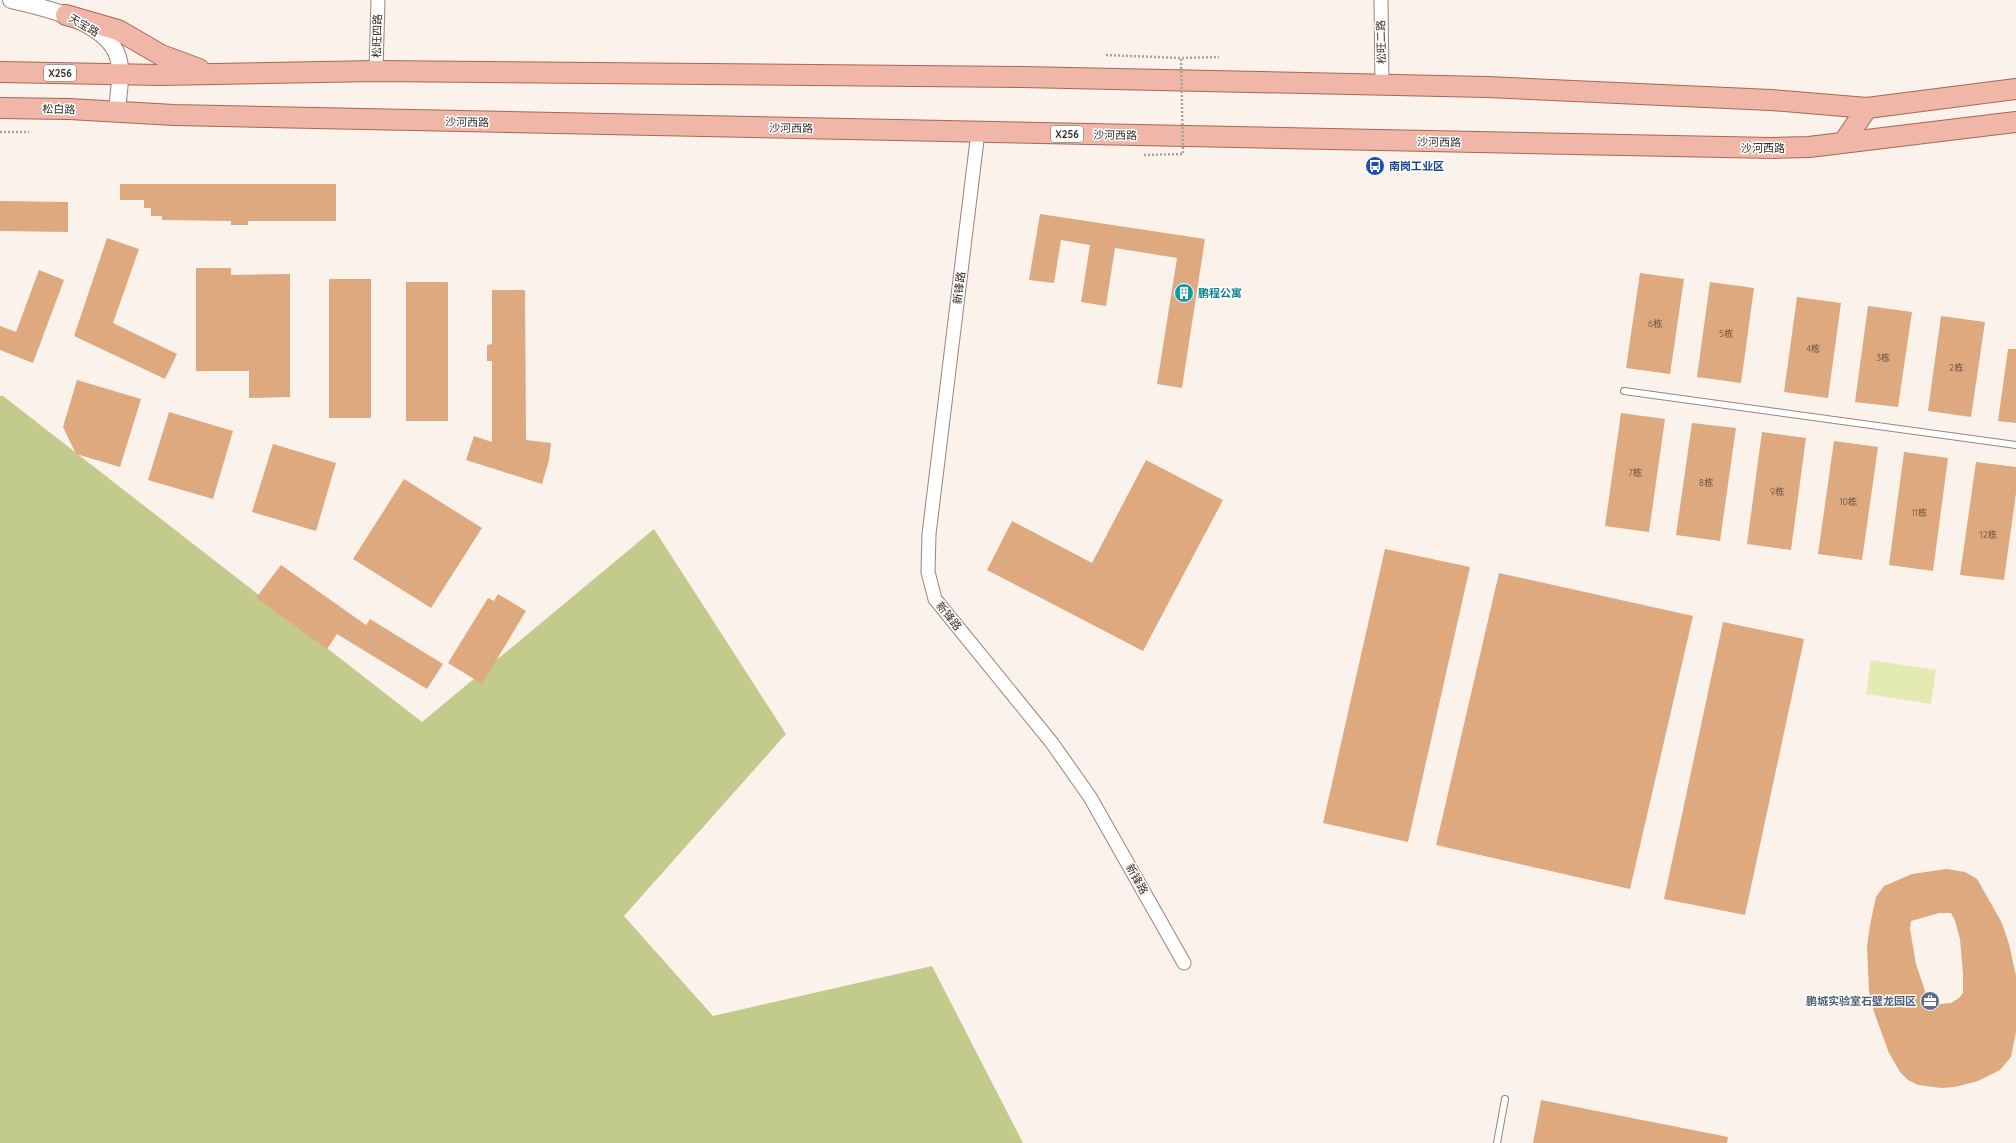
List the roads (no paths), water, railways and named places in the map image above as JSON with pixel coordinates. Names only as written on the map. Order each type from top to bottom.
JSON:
[{"type":"main road","points":[[66,15],[103,24],[118,30],[160,55],[182,64],[221,74]]},
{"type":"main road","name":"X256","points":[[0,72],[221,74],[376,71],[1022,77],[1494,87],[1771,100],[1867,108],[2016,89]]},
{"type":"main road","name":"松白路","points":[[0,108],[117,111]]},
{"type":"main road","points":[[1843,143],[1867,108]]},
{"type":"main road","name":"沙河西路","points":[[117,111],[174,116],[1772,148],[1809,147],[2016,122]]},
{"type":"street","name":"天宝路","points":[[11,0],[66,15],[82,22],[103,36],[118,56],[120,74],[117,111]]},
{"type":"street","name":"松旺四路","points":[[376,71],[378,0]]},
{"type":"street","name":"松旺二路","points":[[1381,0],[1382,85]]},
{"type":"street","name":"新锋路","points":[[978,132],[929,534],[928,572],[935,599],[1052,743],[1090,797],[1184,963]]},
{"type":"lane","points":[[1624,391],[2016,445]]},
{"type":"lane","points":[[1497,1143],[1505,1099]]},
{"type":"place","name":"南岗工业区","points":[[1375,166]]},
{"type":"place","name":"鹏程公寓","points":[[1184,293]]},
{"type":"place","name":"鹏城实验室石壁龙园区","points":[[1930,1001]]}]
